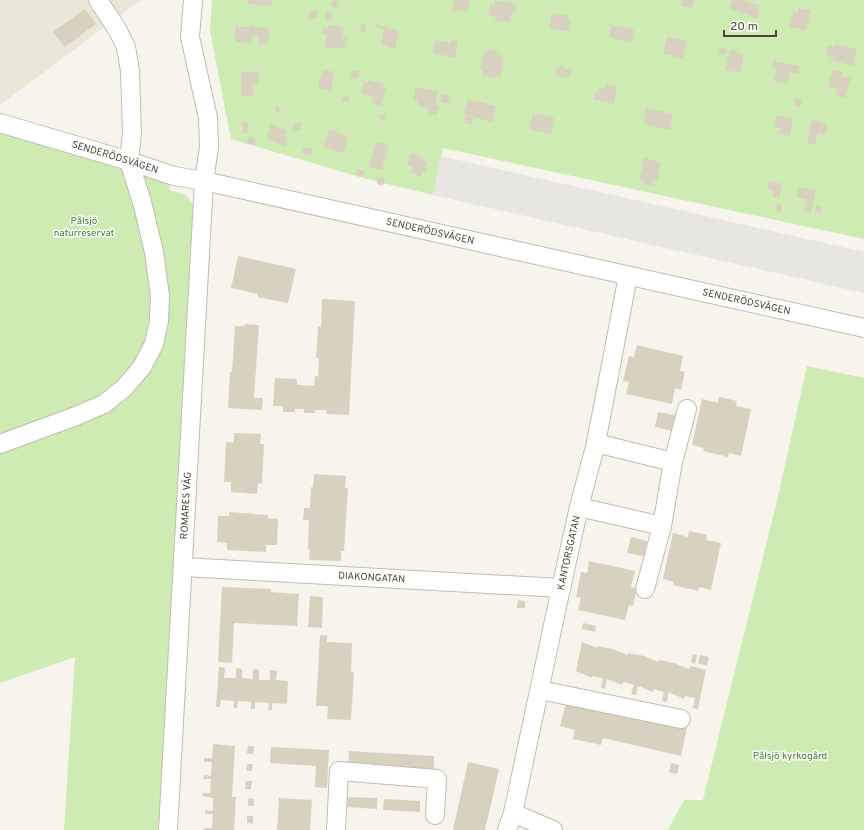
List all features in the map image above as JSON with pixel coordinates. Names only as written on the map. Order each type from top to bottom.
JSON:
[{"type":"street","points":[[0,444],[104,404],[124,388],[142,367],[154,344],[159,321],[160,296],[154,252],[142,202],[129,161],[132,133],[129,65],[126,47],[117,29],[98,0]]},
{"type":"street","name":"ROMARES VÄG","points":[[168,830],[204,181],[209,147],[208,118],[190,37],[193,0]]},
{"type":"street","name":"SENDERÖDSVÄGEN","points":[[0,123],[129,161],[174,176],[204,181],[864,328]]},
{"type":"street","name":"KANTORSGATAN","points":[[507,830],[513,813],[579,507],[596,443],[628,276]]},
{"type":"street","points":[[645,589],[662,526],[673,462],[687,409]]},
{"type":"street","points":[[596,443],[673,462]]},
{"type":"street","points":[[579,507],[662,526]]},
{"type":"street","name":"DIAKONGATAN","points":[[183,567],[561,588]]},
{"type":"street","points":[[540,690],[681,719]]},
{"type":"street","points":[[336,830],[339,771],[437,779],[435,815]]},
{"type":"street","points":[[513,813],[553,830]]},
{"type":"shaded area","points":[[0,0],[141,0],[0,105]]},
{"type":"shaded area","points":[[441,156],[864,252],[864,293],[433,195]]},
{"type":"green space","points":[[212,0],[864,0],[864,239],[443,148],[433,195],[363,178],[231,139],[210,31]]},
{"type":"green space","name":"Pålsjö naturreservat","points":[[0,113],[170,167],[169,190],[186,195],[193,205],[191,315],[158,830],[64,830],[75,657],[0,683]]},
{"type":"green space","name":"Pålsjö kyrkogård","points":[[807,366],[864,378],[864,830],[668,830],[684,800],[703,800],[777,501]]},
{"type":"building","points":[[247,0],[272,0],[272,6],[250,4],[247,3]]},
{"type":"building","points":[[333,0],[339,0],[337,8],[331,6]]},
{"type":"building","points":[[454,0],[470,0],[467,12],[452,9]]},
{"type":"building","points":[[495,0],[513,3],[512,5],[516,6],[515,13],[512,12],[509,22],[502,20],[502,22],[495,21],[496,17],[488,15],[490,4],[494,5]]},
{"type":"building","points":[[682,0],[694,0],[692,8],[681,6]]},
{"type":"building","points":[[732,0],[741,0],[760,5],[757,18],[729,9]]},
{"type":"building","points":[[799,8],[811,10],[806,30],[790,27],[793,11],[798,13]]},
{"type":"building","points":[[85,9],[96,24],[65,47],[53,32]]},
{"type":"building","points":[[311,10],[318,12],[316,19],[309,18]]},
{"type":"building","points":[[326,12],[332,13],[331,20],[325,19]]},
{"type":"building","points":[[552,13],[568,16],[567,21],[570,21],[568,31],[550,28]]},
{"type":"building","points":[[236,24],[240,27],[251,27],[251,25],[255,25],[255,27],[269,28],[268,44],[257,43],[258,36],[253,35],[252,43],[235,42]]},
{"type":"building","points":[[361,24],[366,25],[364,32],[360,31]]},
{"type":"building","points":[[377,24],[399,31],[395,49],[381,45],[384,29],[376,27]]},
{"type":"building","points":[[328,25],[344,27],[342,37],[347,38],[345,48],[340,47],[340,49],[324,47],[326,35],[322,34],[323,27],[328,28]]},
{"type":"building","points":[[612,25],[634,30],[631,43],[609,37]]},
{"type":"building","points":[[667,37],[687,41],[683,58],[663,54]]},
{"type":"building","points":[[435,40],[450,43],[451,40],[458,41],[455,58],[433,53]]},
{"type":"building","points":[[835,44],[857,49],[853,66],[831,60],[832,57],[826,56],[828,46],[834,47]]},
{"type":"building","points":[[720,47],[726,49],[724,55],[718,54]]},
{"type":"building","points":[[487,49],[497,51],[496,55],[504,56],[500,77],[495,76],[494,78],[482,76],[483,70],[480,69],[484,52],[486,52]]},
{"type":"building","points":[[730,50],[744,54],[740,73],[725,70]]},
{"type":"building","points":[[774,61],[800,66],[798,74],[790,72],[787,84],[774,81],[777,69],[772,68]]},
{"type":"building","points":[[560,65],[571,70],[569,78],[555,75],[557,67],[560,67]]},
{"type":"building","points":[[325,70],[334,72],[331,91],[318,88],[322,71],[325,72]]},
{"type":"building","points":[[352,70],[360,71],[358,79],[350,77]]},
{"type":"building","points":[[833,70],[842,72],[841,76],[851,78],[845,98],[836,96],[837,89],[828,87]]},
{"type":"building","points":[[241,72],[259,72],[258,85],[253,85],[253,96],[241,96]]},
{"type":"building","points":[[368,80],[384,84],[383,87],[386,88],[381,106],[372,104],[373,97],[361,94],[364,82],[368,83]]},
{"type":"building","points":[[606,84],[617,86],[614,104],[593,99],[595,91],[598,92],[599,88],[604,89]]},
{"type":"building","points":[[416,87],[438,92],[435,105],[439,106],[437,115],[428,113],[429,108],[417,106],[418,102],[413,100]]},
{"type":"building","points":[[442,94],[451,96],[449,104],[440,102]]},
{"type":"building","points":[[344,96],[350,98],[349,103],[342,101]]},
{"type":"building","points":[[795,98],[802,100],[800,106],[794,105]]},
{"type":"building","points":[[468,99],[496,106],[492,122],[464,114]]},
{"type":"building","points":[[278,105],[281,111],[276,112],[275,106]]},
{"type":"building","points":[[647,108],[673,114],[670,130],[644,124]]},
{"type":"building","points":[[383,113],[386,118],[381,121],[378,117]]},
{"type":"building","points":[[533,113],[554,118],[551,134],[529,129]]},
{"type":"building","points":[[466,115],[474,118],[471,125],[464,123]]},
{"type":"building","points":[[777,115],[793,118],[790,136],[779,134],[781,128],[774,126]]},
{"type":"building","points":[[812,120],[827,124],[826,126],[828,127],[826,135],[818,133],[815,145],[807,143]]},
{"type":"building","points":[[242,122],[248,122],[248,133],[242,133]]},
{"type":"building","points":[[296,122],[302,124],[299,131],[293,129]]},
{"type":"building","points":[[271,124],[287,130],[285,136],[288,138],[285,146],[266,139]]},
{"type":"building","points":[[329,130],[348,136],[343,153],[323,147]]},
{"type":"building","points":[[249,136],[256,139],[254,145],[247,143]]},
{"type":"building","points":[[376,142],[389,145],[382,170],[369,167]]},
{"type":"building","points":[[304,147],[313,149],[311,156],[302,153]]},
{"type":"building","points":[[410,154],[425,158],[424,162],[427,162],[425,172],[422,171],[421,176],[412,174],[413,167],[407,166]]},
{"type":"building","points":[[644,158],[661,162],[657,182],[654,181],[653,186],[643,184],[644,179],[639,179]]},
{"type":"building","points":[[357,169],[365,171],[363,177],[355,174]]},
{"type":"building","points":[[379,177],[383,177],[385,181],[383,185],[379,185],[377,183],[377,179]]},
{"type":"building","points":[[769,181],[782,184],[779,199],[772,197],[774,191],[767,190]]},
{"type":"building","points":[[799,187],[816,190],[811,213],[804,211],[807,199],[796,197]]},
{"type":"building","points":[[777,204],[783,205],[781,212],[775,211]]},
{"type":"building","points":[[816,206],[823,208],[822,213],[815,211]]},
{"type":"building","points":[[238,256],[296,269],[288,303],[258,297],[258,294],[231,288]]},
{"type":"building","points":[[322,299],[355,301],[349,415],[326,414],[327,410],[315,410],[315,413],[304,413],[304,409],[295,409],[295,412],[283,412],[283,406],[273,406],[275,378],[297,379],[297,385],[314,386],[315,376],[318,376],[319,358],[316,358],[318,327],[321,327]]},
{"type":"building","points":[[245,324],[259,325],[254,398],[263,398],[262,410],[228,408],[235,326],[245,326]]},
{"type":"building","points":[[637,345],[683,356],[680,371],[685,372],[681,390],[675,388],[672,404],[626,394],[629,382],[623,381],[629,356],[634,357]]},
{"type":"building","points":[[719,397],[737,401],[736,406],[751,409],[741,456],[729,453],[728,457],[703,451],[704,448],[692,445],[702,399],[718,403]]},
{"type":"building","points":[[658,412],[675,415],[672,431],[655,427]]},
{"type":"building","points":[[234,433],[261,434],[260,444],[264,444],[262,484],[258,483],[257,494],[231,492],[231,482],[224,482],[226,442],[234,443]]},
{"type":"building","points":[[314,474],[346,476],[345,488],[348,488],[344,551],[341,551],[341,561],[309,560],[309,520],[303,520],[304,508],[310,508],[311,487],[313,487]]},
{"type":"building","points":[[229,512],[268,515],[268,518],[278,519],[277,545],[266,545],[266,552],[227,550],[227,543],[217,542],[218,516],[229,516]]},
{"type":"building","points":[[689,531],[707,535],[706,540],[721,543],[711,590],[699,587],[698,591],[673,585],[674,582],[663,579],[673,533],[688,537]]},
{"type":"building","points":[[631,537],[647,541],[644,556],[627,553]]},
{"type":"building","points":[[589,561],[635,571],[631,587],[637,588],[633,606],[629,605],[625,620],[578,610],[581,598],[576,597],[581,572],[587,573]]},
{"type":"building","points":[[222,587],[271,589],[271,592],[299,594],[297,626],[234,623],[232,663],[218,662]]},
{"type":"building","points":[[310,596],[323,597],[322,628],[308,627]]},
{"type":"building","points":[[518,600],[525,601],[525,608],[517,608]]},
{"type":"building","points":[[583,623],[596,626],[595,632],[582,629]]},
{"type":"building","points":[[320,635],[327,635],[327,642],[352,643],[351,671],[354,672],[351,720],[327,719],[328,706],[316,706]]},
{"type":"building","points":[[582,642],[597,648],[597,646],[613,649],[628,655],[628,653],[644,656],[658,662],[659,660],[674,663],[689,669],[690,666],[706,670],[698,709],[693,708],[695,698],[685,696],[684,699],[669,692],[667,702],[662,701],[664,692],[654,689],[653,692],[638,686],[636,695],[631,694],[634,685],[623,682],[622,685],[607,679],[605,689],[601,687],[603,678],[592,676],[592,678],[576,671]]},
{"type":"building","points":[[693,654],[697,655],[695,664],[691,662]]},
{"type":"building","points":[[700,655],[709,657],[707,666],[698,663]]},
{"type":"building","points":[[219,667],[225,668],[224,678],[236,678],[236,668],[242,669],[242,678],[253,679],[253,669],[259,670],[259,680],[270,680],[270,670],[277,671],[276,680],[288,681],[287,704],[272,703],[272,710],[268,710],[269,703],[255,702],[255,709],[251,709],[251,702],[238,701],[237,708],[234,708],[234,701],[221,700],[220,707],[216,707]]},
{"type":"building","points":[[566,703],[687,728],[681,756],[603,738],[601,745],[573,739],[575,730],[560,726]]},
{"type":"building","points":[[213,744],[235,746],[232,797],[236,797],[234,830],[204,830],[204,828],[212,828],[213,814],[205,814],[205,810],[213,811],[213,798],[202,796],[203,793],[210,793],[211,779],[203,779],[204,775],[211,776],[212,762],[204,762],[204,758],[212,758]]},
{"type":"building","points":[[248,746],[254,746],[253,754],[247,754]]},
{"type":"building","points":[[271,747],[329,750],[327,788],[315,787],[316,766],[270,763]]},
{"type":"building","points":[[349,751],[434,756],[434,769],[348,764]]},
{"type":"building","points":[[468,762],[499,769],[485,830],[453,830]]},
{"type":"building","points":[[671,763],[679,765],[677,774],[669,772]]},
{"type":"building","points":[[247,764],[253,764],[252,771],[246,771]]},
{"type":"building","points":[[246,781],[252,781],[251,789],[245,789]]},
{"type":"building","points":[[346,797],[377,798],[377,809],[346,807]]},
{"type":"building","points":[[248,798],[254,799],[254,806],[248,806]]},
{"type":"building","points":[[279,798],[312,800],[310,830],[277,830]]},
{"type":"building","points":[[384,799],[420,801],[420,812],[383,810]]},
{"type":"building","points":[[247,816],[253,816],[253,824],[247,823]]}]
